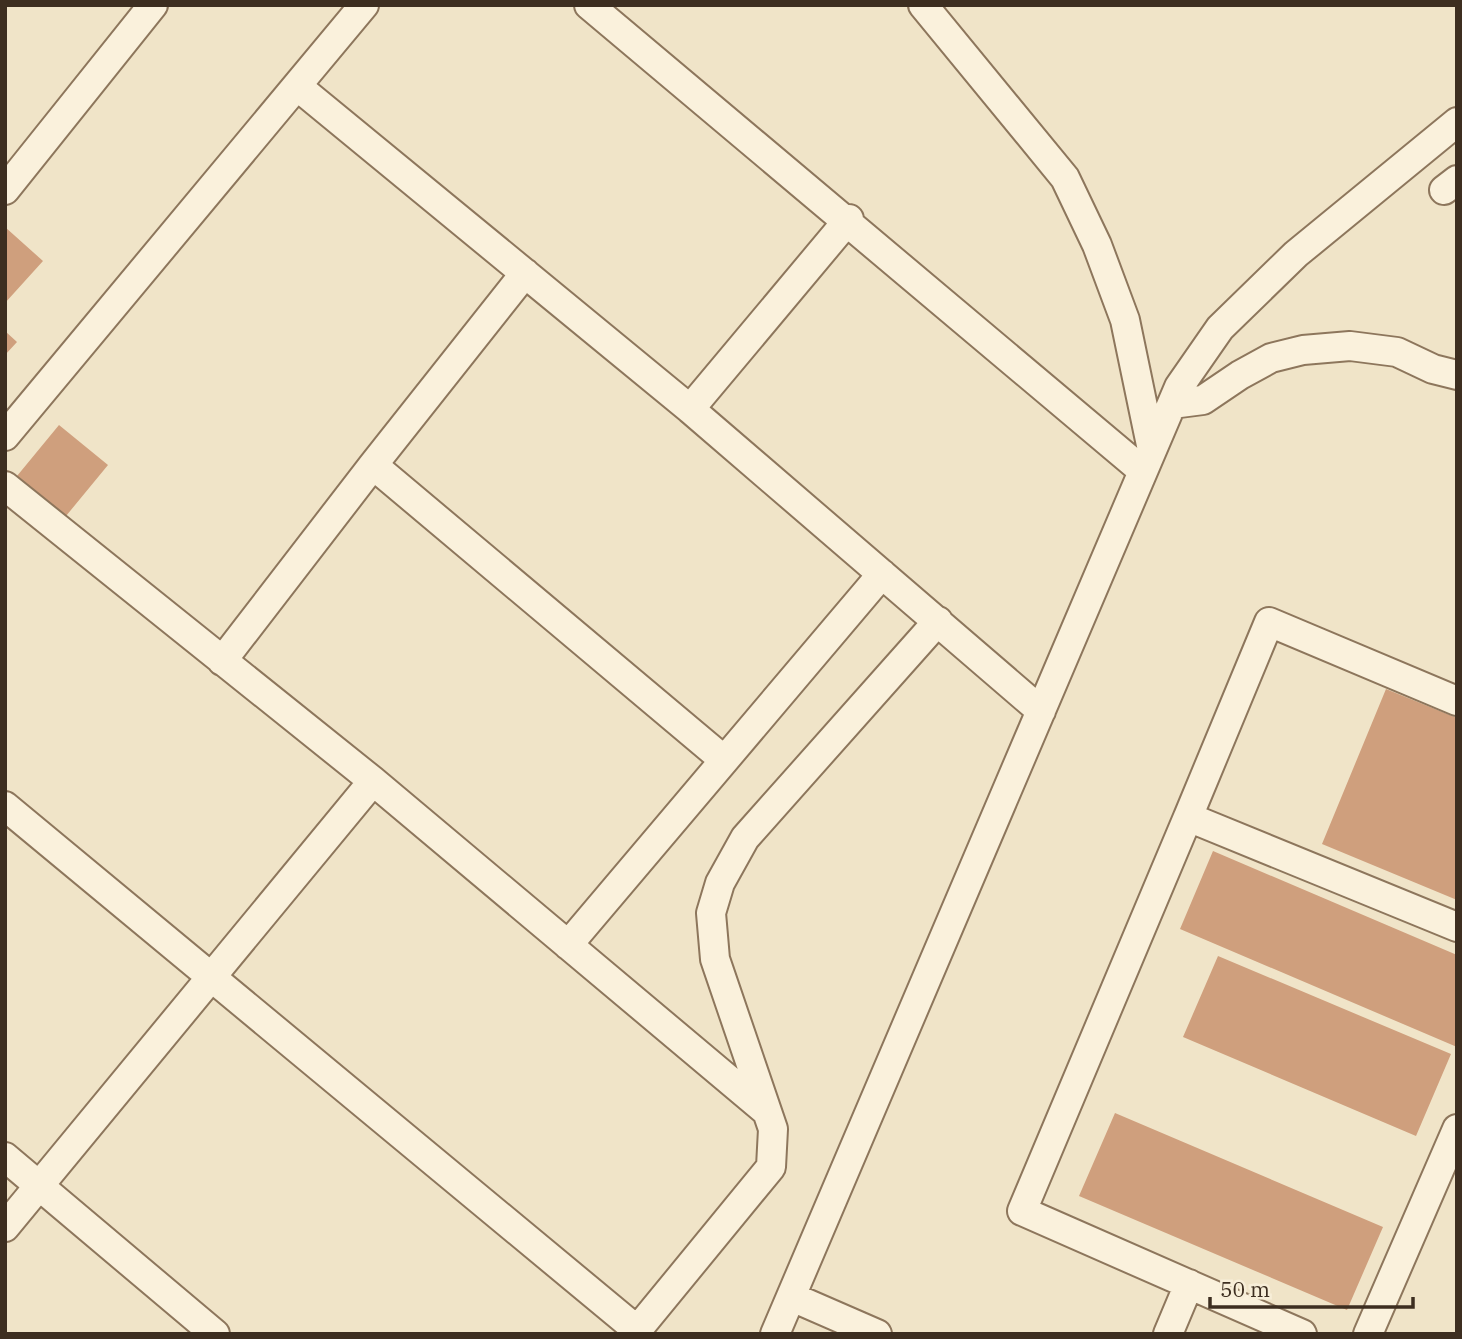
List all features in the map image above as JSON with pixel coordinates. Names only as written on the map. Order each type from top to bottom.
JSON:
[{"type":"street","points":[[5,436],[364,5]]},
{"type":"street","points":[[589,5],[848,221],[1147,461]]},
{"type":"street","points":[[923,5],[1065,178],[1097,245],[1125,320],[1147,461]]},
{"type":"street","points":[[5,190],[149,7]]},
{"type":"street","points":[[297,86],[690,409],[1041,711]]},
{"type":"street","points":[[775,1334],[1179,387],[1220,328],[1296,254],[1457,122]]},
{"type":"street","points":[[690,409],[848,221]]},
{"type":"street","points":[[222,662],[525,273]]},
{"type":"street","points":[[1172,404],[1203,400],[1271,358],[1303,350],[1350,346],[1397,352],[1433,369],[1457,374]]},
{"type":"street","points":[[373,465],[724,760]]},
{"type":"street","points":[[5,486],[373,782],[766,1111]]},
{"type":"street","points":[[568,945],[882,573]]},
{"type":"street","points":[[5,806],[635,1332],[771,1167],[773,1129],[715,959],[711,913],[720,883],[745,838],[938,621]]},
{"type":"street","points":[[1301,1334],[1022,1211],[1269,622],[1457,701]]},
{"type":"street","points":[[5,1227],[373,782]]},
{"type":"street","points":[[1188,817],[1457,927]]},
{"type":"street","points":[[1368,1334],[1457,1129]]},
{"type":"street","points":[[5,1157],[215,1334]]},
{"type":"street","points":[[1168,1334],[1189,1284]]},
{"type":"street","points":[[792,1297],[877,1334]]},
{"type":"building","points":[[5,227],[43,261],[5,303]]},
{"type":"building","points":[[5,331],[17,342],[5,355]]},
{"type":"building","points":[[59,425],[108,465],[66,516],[17,476]]},
{"type":"building","points":[[1386,689],[1457,718],[1457,900],[1322,844]]},
{"type":"building","points":[[1213,851],[1457,955],[1457,1047],[1180,929]]},
{"type":"building","points":[[1218,956],[1451,1054],[1416,1136],[1183,1037]]},
{"type":"building","points":[[1115,1113],[1383,1227],[1347,1310],[1079,1196]]}]
